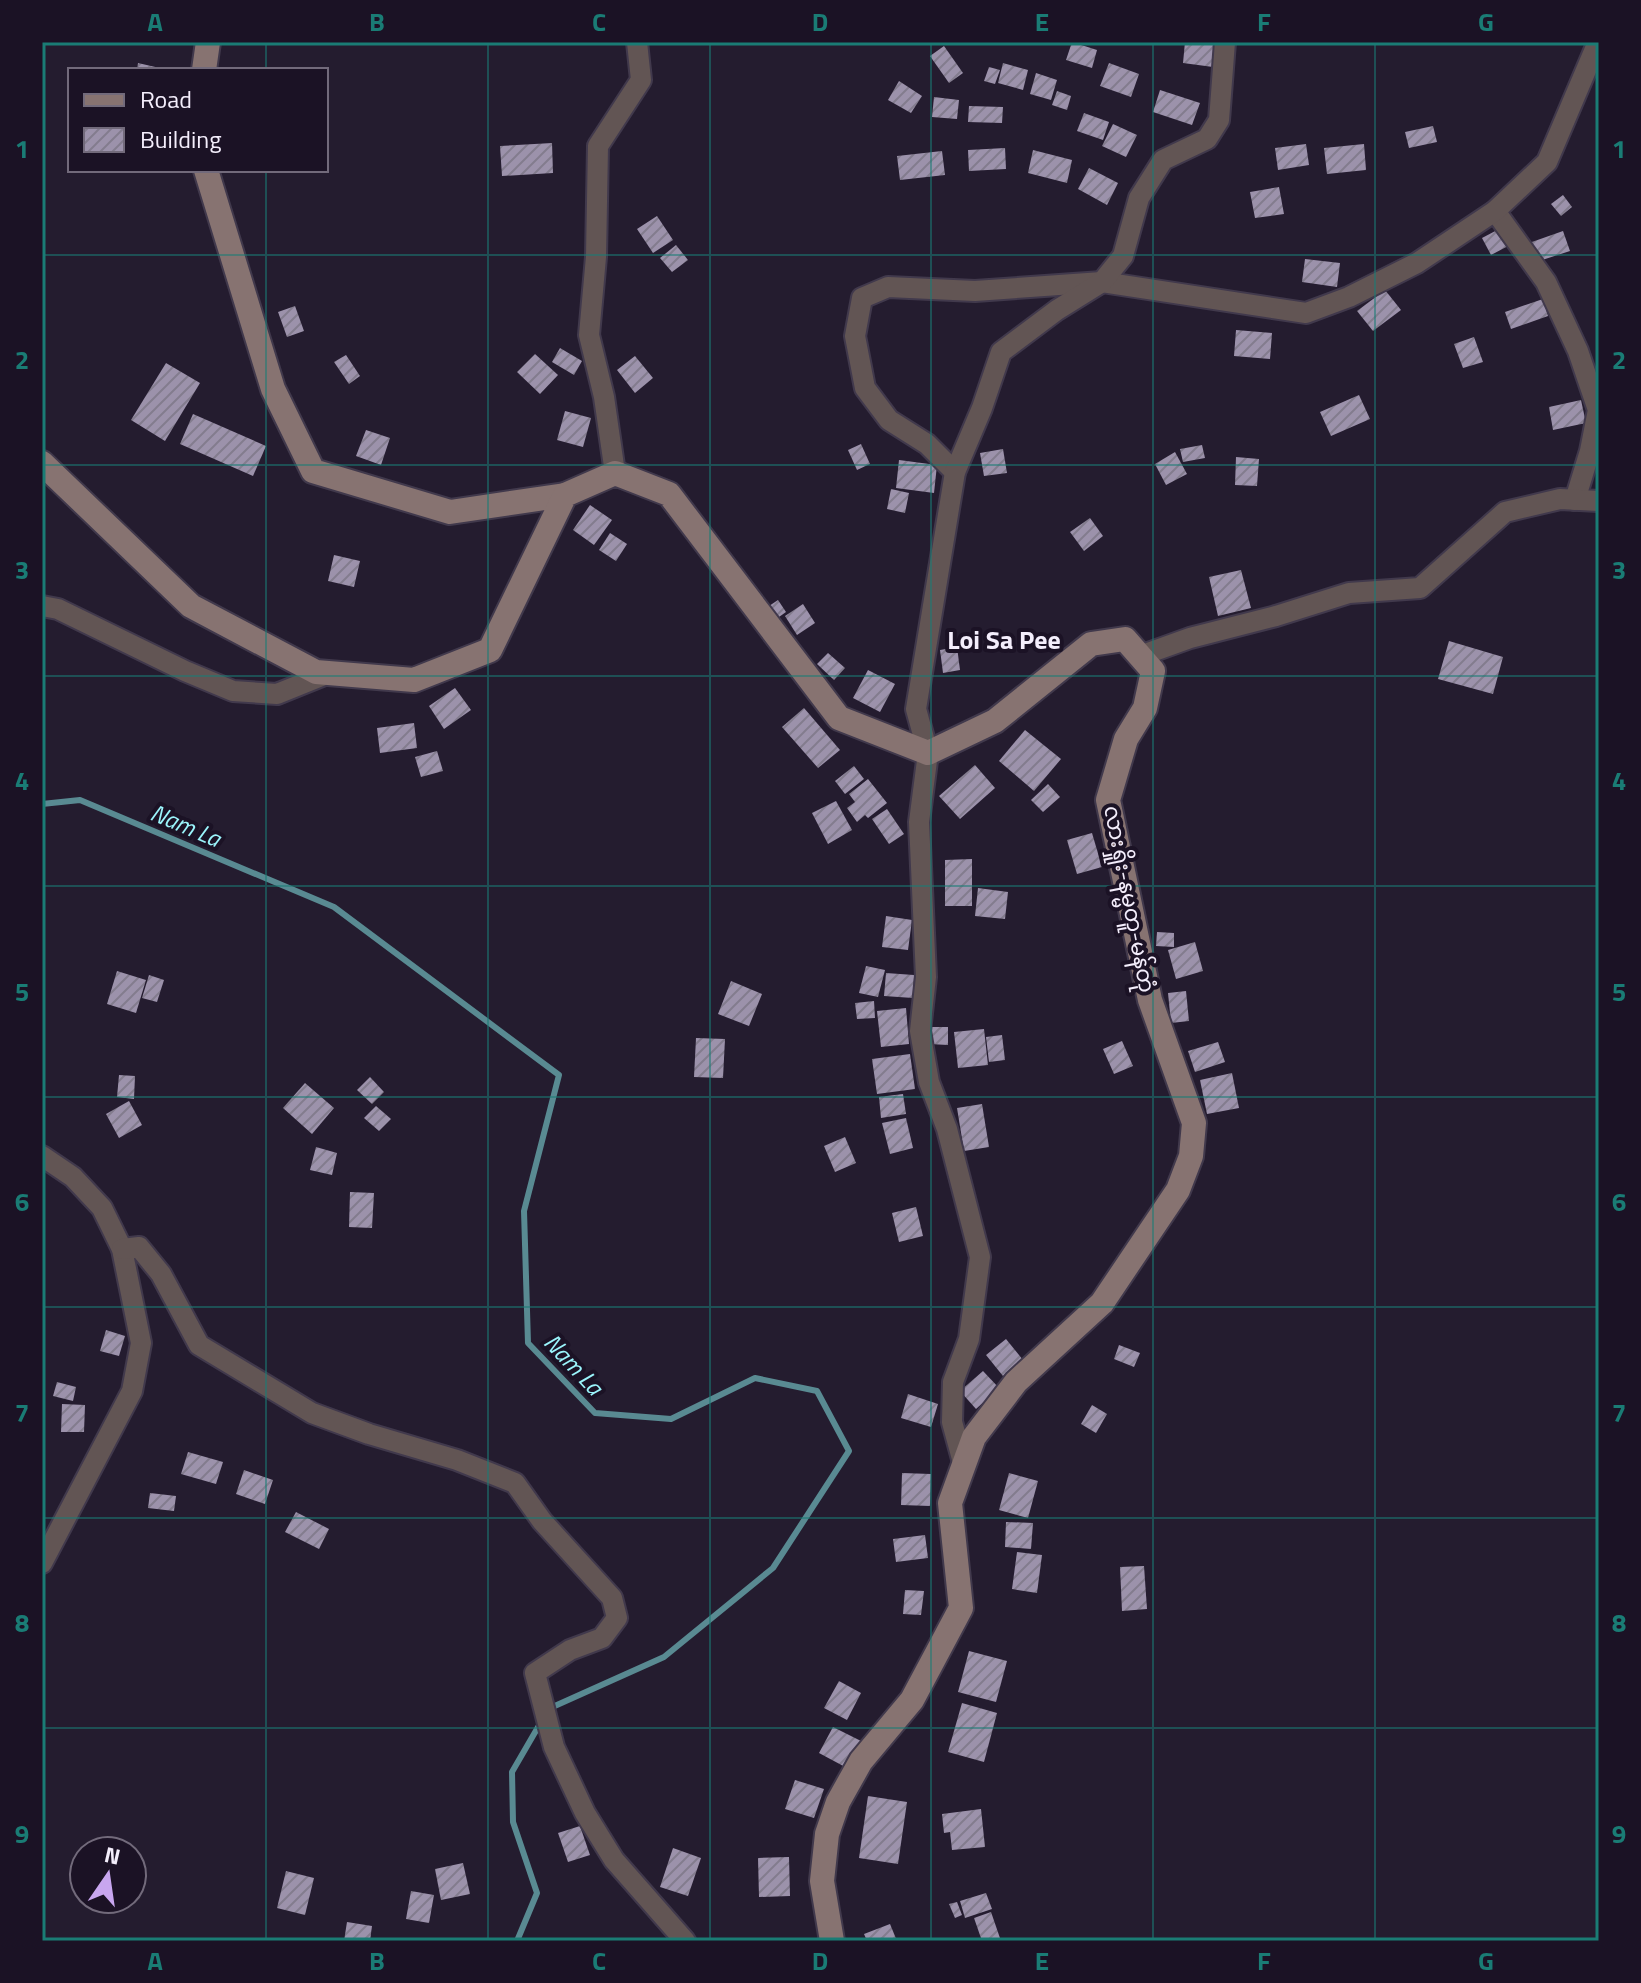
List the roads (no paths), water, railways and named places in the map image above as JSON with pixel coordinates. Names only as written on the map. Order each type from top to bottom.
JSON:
[{"type":"main road","points":[[204,68],[208,42]]},
{"type":"main road","points":[[207,172],[273,389],[313,471],[450,512],[565,495],[615,473],[669,494],[839,718],[928,753],[995,721],[1091,644],[1125,639],[1140,656]]},
{"type":"main road","points":[[42,463],[191,606],[316,672],[414,680],[490,650],[565,495]]},
{"type":"main road","name":"လားရှိုး-နမ္မတူ-မန်တုံ","points":[[832,1941],[822,1881],[827,1834],[838,1802],[861,1761],[912,1700],[961,1608],[950,1503],[974,1437],[1016,1382],[1102,1303],[1178,1190],[1191,1156],[1194,1123],[1150,1000],[1108,800],[1126,739],[1145,708],[1153,671],[1140,656]]},
{"type":"street","points":[[615,473],[604,397],[589,335],[596,257],[598,146],[641,80],[637,42]]},
{"type":"street","points":[[964,1466],[952,1422],[953,1382],[969,1339],[980,1257],[947,1129],[929,1082],[920,1031],[926,977],[919,822],[928,753],[916,709],[955,472],[1001,352],[1057,310],[1102,282],[1123,256],[1139,198],[1163,160],[1207,139],[1219,120],[1225,42]]},
{"type":"street","points":[[955,472],[927,444],[889,420],[865,388],[855,336],[862,298],[888,287],[975,291],[1102,282],[1306,313],[1349,297],[1417,263],[1495,211],[1547,162],[1598,42]]},
{"type":"street","points":[[1495,211],[1546,282],[1578,351],[1598,410],[1595,450],[1575,500]]},
{"type":"street","points":[[1140,656],[1190,638],[1349,593],[1420,588],[1505,512],[1560,499],[1599,501]]},
{"type":"street","points":[[42,606],[58,609],[233,691],[277,694],[329,673]]},
{"type":"street","points":[[42,1156],[73,1177],[102,1208],[122,1249],[141,1343],[132,1391],[42,1563]]},
{"type":"street","points":[[122,1249],[139,1247],[161,1274],[199,1345],[248,1375],[312,1413],[369,1434],[457,1460],[515,1483],[542,1521],[612,1598],[617,1618],[602,1638],[570,1650],[535,1673],[554,1747],[585,1813],[614,1860],[685,1941]]},
{"type":"waterway","name":"Nam La","points":[[42,804],[80,800],[334,907],[559,1075],[524,1211],[528,1343],[595,1413],[671,1419],[755,1378],[817,1391],[849,1451],[773,1568],[664,1657],[548,1709]]},
{"type":"waterway","name":"Nam La","points":[[517,1941],[537,1893],[513,1822],[512,1772],[541,1722]]},
{"type":"district","name":"Loi Sa Pee","points":[[1004,639]]}]
